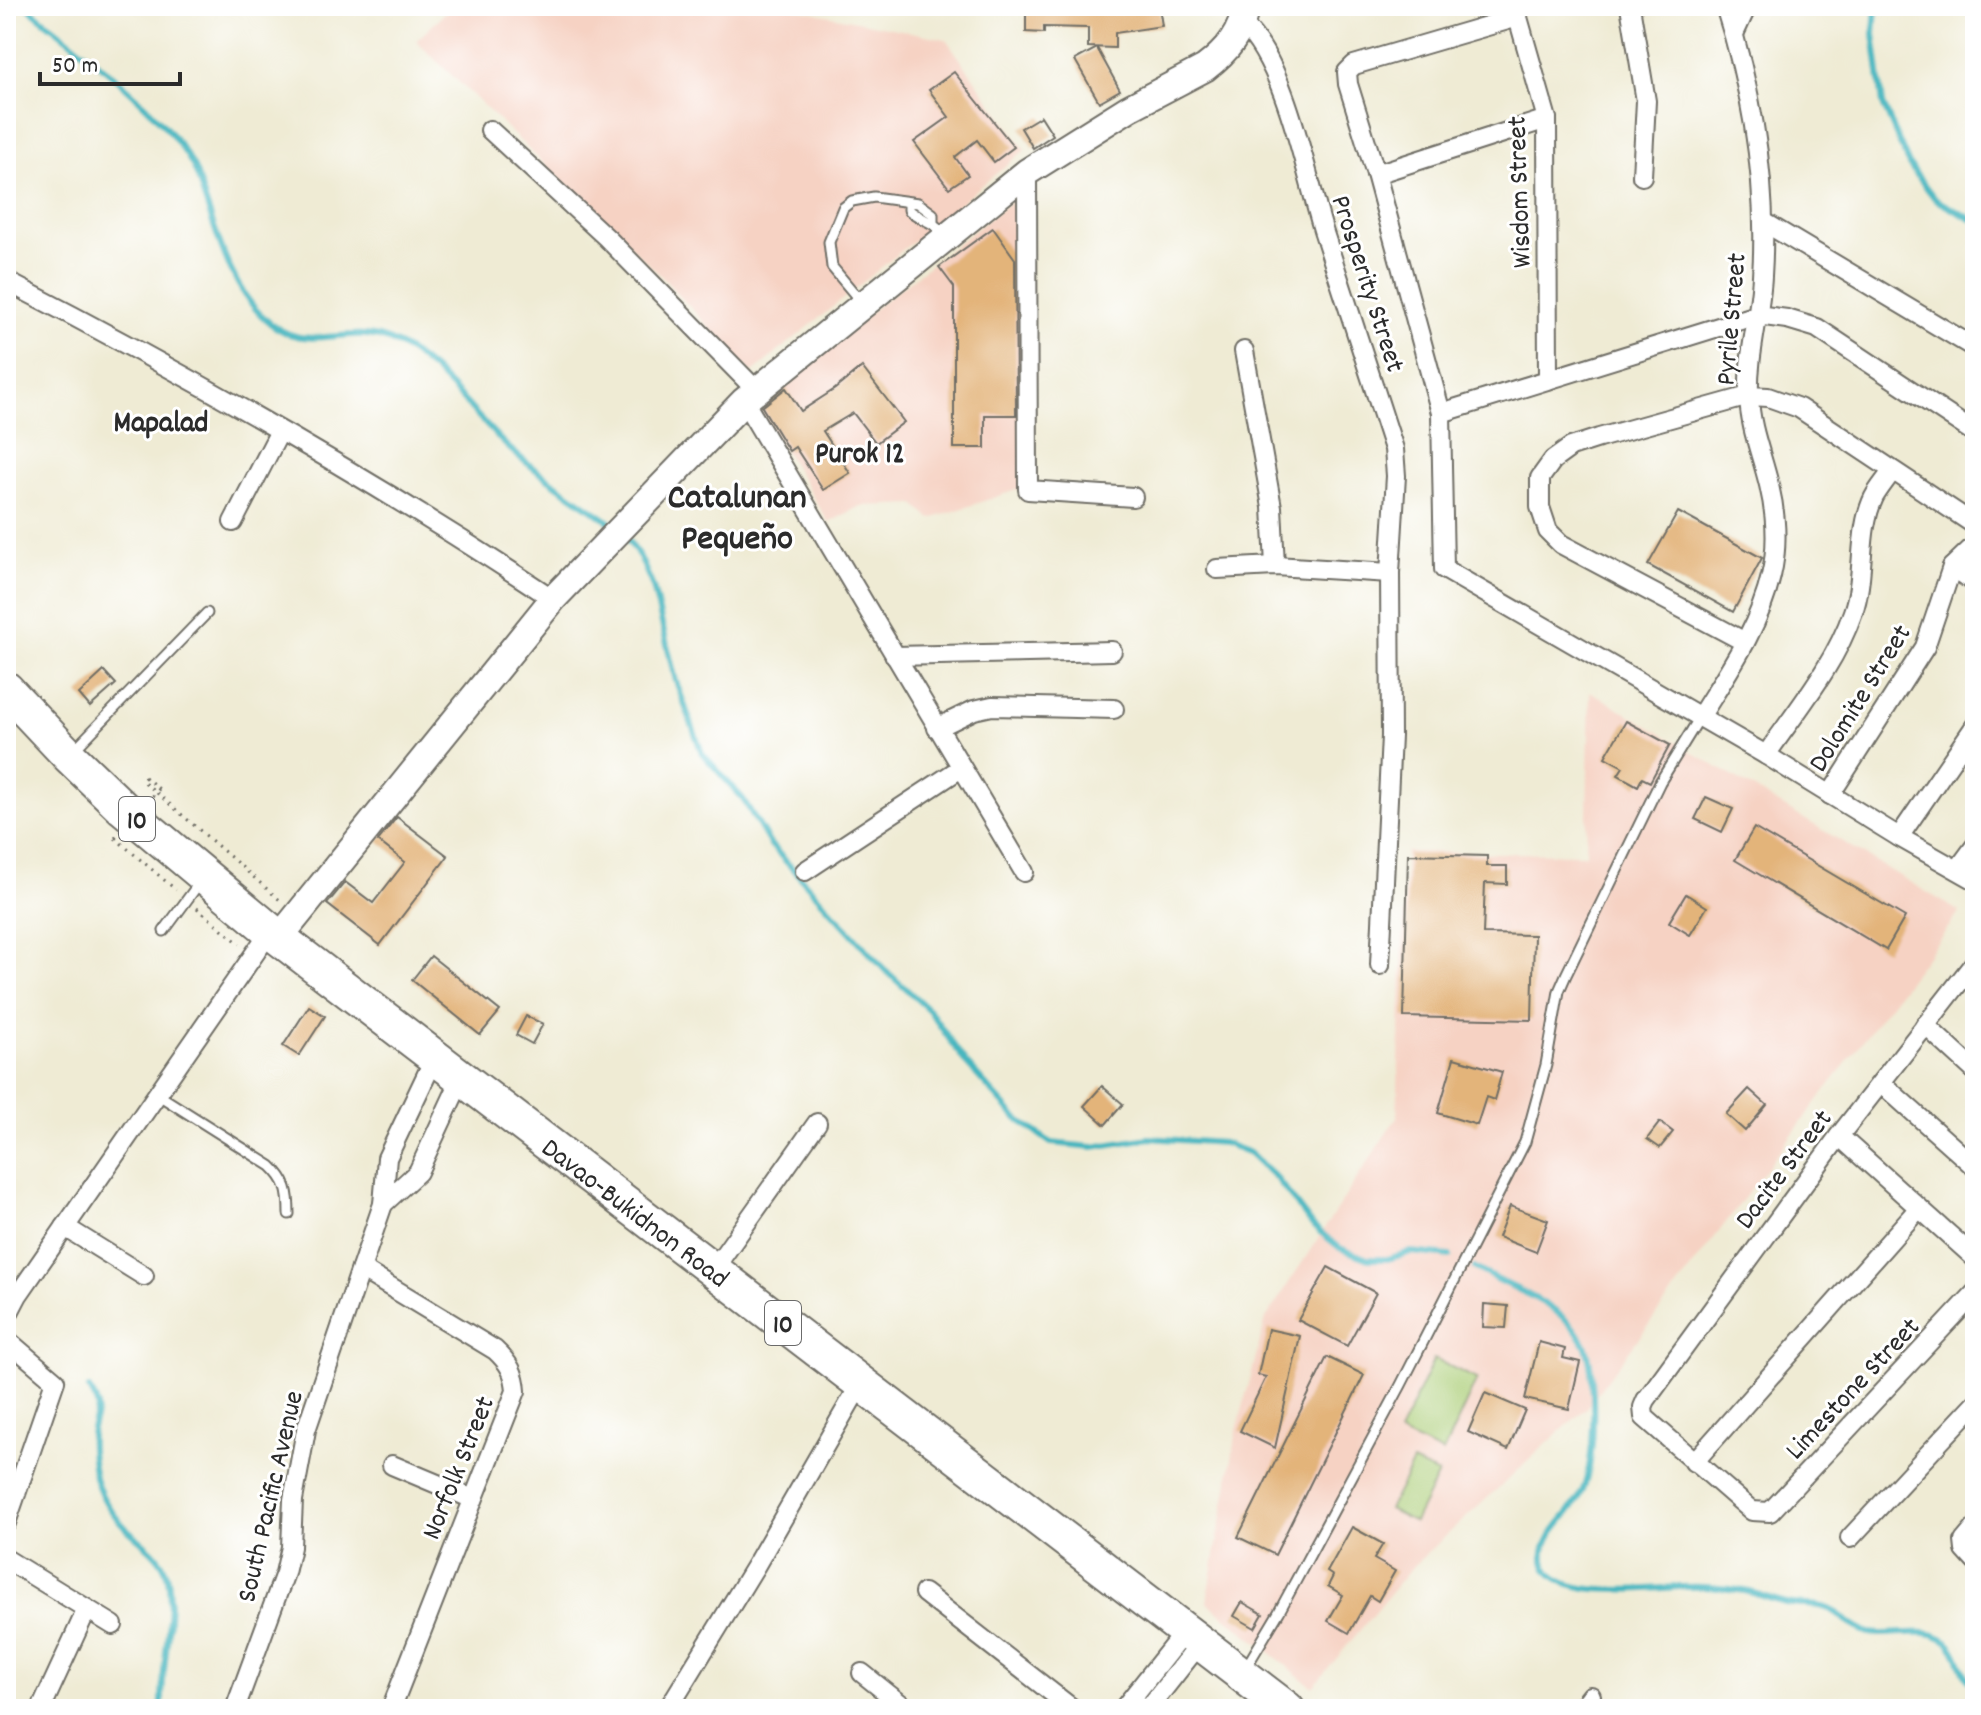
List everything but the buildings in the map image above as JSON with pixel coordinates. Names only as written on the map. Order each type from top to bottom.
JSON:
[{"type":"highway","name":"Davao-Bukidnon Road","points":[[7,691],[123,808],[205,876],[282,928],[435,1057],[1287,1709]]},
{"type":"street","points":[[1630,6],[1646,101],[1642,176]]},
{"type":"street","name":"Pyrile Street","points":[[1700,717],[1745,642],[1771,576],[1775,549],[1770,487],[1750,417],[1749,396],[1749,366],[1762,282],[1764,222],[1760,165],[1753,109],[1725,6]]},
{"type":"street","points":[[1734,34],[1747,6]]},
{"type":"street","points":[[1516,12],[1350,68],[1347,72],[1441,413],[1444,569],[1975,880]]},
{"type":"street","name":"Wisdom Street","points":[[1516,12],[1547,119],[1548,380]]},
{"type":"street","points":[[6,1318],[18,1295],[157,1094],[282,928],[553,599],[750,396],[840,328],[940,230],[1129,108],[1205,68],[1221,56],[1244,15]]},
{"type":"street","name":"Prosperity Street","points":[[1244,15],[1267,54],[1287,109],[1394,449],[1396,476],[1390,573],[1391,736],[1380,965]]},
{"type":"street","points":[[1376,174],[1547,119]]},
{"type":"street","points":[[490,130],[607,238],[750,396],[895,656],[1024,872]]},
{"type":"street","points":[[1027,172],[1028,490],[1133,497]]},
{"type":"street","points":[[1764,222],[1975,348]]},
{"type":"street","points":[[6,281],[105,332],[413,508],[553,599]]},
{"type":"street","points":[[1441,413],[1757,315],[1787,319],[1817,328],[1975,433]]},
{"type":"street","points":[[1244,351],[1272,507],[1275,566]]},
{"type":"street","points":[[1745,642],[1561,544],[1548,531],[1540,507],[1540,478],[1553,460],[1571,447],[1749,396],[1768,397],[1799,408],[1975,525]]},
{"type":"street","points":[[233,522],[280,431]]},
{"type":"street","points":[[1766,755],[1832,659],[1844,635],[1854,610],[1861,577],[1868,511],[1892,471]]},
{"type":"street","name":"Dolomite Street","points":[[1830,795],[1925,647],[1952,567],[1975,545]]},
{"type":"street","points":[[1217,569],[1275,566],[1390,573]]},
{"type":"street","points":[[1952,567],[1975,583]]},
{"type":"street","points":[[895,656],[1112,651]]},
{"type":"street","points":[[937,728],[974,710],[992,706],[1114,709]]},
{"type":"street","points":[[1899,837],[1975,726]]},
{"type":"street","points":[[805,871],[961,768]]},
{"type":"street","points":[[1958,869],[1975,846]]},
{"type":"street","name":"Dacite Street","points":[[1694,1462],[1649,1423],[1643,1412],[1646,1400],[1839,1136],[1925,1025],[1973,970]]},
{"type":"street","points":[[1925,1025],[1975,1071]]},
{"type":"street","name":"South Pacific Avenue","points":[[235,1709],[285,1573],[291,1547],[295,1486],[306,1430],[383,1204],[387,1158],[435,1057]]},
{"type":"street","name":"South Pacific Avenue","points":[[383,1204],[418,1172],[462,1077]]},
{"type":"street","points":[[1881,1083],[1975,1167]]},
{"type":"street","points":[[412,1105],[442,1119]]},
{"type":"street","points":[[713,1270],[817,1123]]},
{"type":"street","points":[[1839,1136],[1975,1258]]},
{"type":"street","points":[[1694,1462],[1919,1208]]},
{"type":"street","points":[[65,1227],[144,1276]]},
{"type":"street","name":"Norfolk Street","points":[[361,1269],[495,1350],[515,1375],[516,1391],[511,1409],[391,1709]]},
{"type":"street","name":"Limestone Street","points":[[1694,1462],[1752,1511],[1764,1513],[1775,1509],[1975,1293]]},
{"type":"street","points":[[6,1339],[55,1381],[6,1523]]},
{"type":"street","points":[[668,1709],[861,1383]]},
{"type":"street","points":[[1850,1538],[1971,1416]]},
{"type":"street","points":[[392,1465],[473,1499]]},
{"type":"street","points":[[1975,1528],[1964,1541],[1965,1550],[1975,1561]]},
{"type":"street","points":[[6,1559],[113,1625]]},
{"type":"street","points":[[924,1593],[1073,1709]]},
{"type":"street","points":[[41,1709],[87,1609]]},
{"type":"street","points":[[1123,1709],[1145,1681],[1192,1637]]},
{"type":"street","points":[[1148,1709],[1192,1637]]},
{"type":"street","points":[[862,1673],[907,1709]]},
{"type":"street","points":[[1145,1681],[1161,1692]]},
{"type":"lane","points":[[863,304],[832,267],[829,242],[843,208],[865,197],[884,198],[909,204],[909,210],[923,222],[940,230]]},
{"type":"lane","points":[[69,756],[207,613]]},
{"type":"lane","points":[[1241,1674],[1279,1612],[1394,1398],[1525,1142],[1543,1079],[1559,991],[1660,782],[1700,717]]},
{"type":"lane","points":[[164,931],[205,876]]},
{"type":"lane","points":[[157,1094],[271,1166],[283,1177],[288,1189],[289,1214]]},
{"type":"path","points":[[130,851],[115,838],[159,789],[145,777],[142,780],[282,928]]},
{"type":"shaded area","points":[[476,6],[781,6],[946,39],[1025,150],[752,373],[661,276],[416,41],[446,12]]},
{"type":"shaded area","points":[[1022,193],[1022,488],[931,519],[915,504],[860,506],[829,523],[755,402]]},
{"type":"shaded area","points":[[1590,691],[1960,912],[1586,1408],[1413,1566],[1313,1687],[1207,1602],[1237,1430],[1266,1318],[1397,1117],[1406,852],[1586,854]]},
{"type":"green space","points":[[1434,1359],[1477,1379],[1443,1453],[1399,1433]]},
{"type":"green space","points":[[1413,1462],[1438,1474],[1414,1522],[1389,1509]]},
{"type":"waterway","points":[[26,6],[116,79],[177,142],[196,172],[234,276],[262,316],[278,329],[293,335],[308,338],[371,336],[405,348],[437,373],[521,458],[611,523]]},
{"type":"waterway","points":[[1876,6],[1874,34],[1883,104],[1909,165],[1936,200],[1975,221]]},
{"type":"waterway","points":[[627,539],[640,557],[653,587],[676,681],[702,753],[743,799],[770,844],[884,969],[929,1010],[966,1063],[1015,1117],[1051,1143],[1093,1147],[1149,1138],[1224,1143],[1250,1153],[1277,1179],[1314,1227],[1340,1248],[1368,1259],[1387,1259],[1411,1252],[1450,1256]]},
{"type":"waterway","points":[[1475,1268],[1552,1308],[1582,1339],[1590,1361],[1593,1423],[1589,1465],[1580,1496],[1546,1544],[1544,1561],[1551,1574],[1564,1582],[1602,1590],[1687,1587],[1741,1591],[1783,1602],[1830,1609],[1862,1631],[1870,1633],[1934,1635],[1949,1642],[1966,1676],[1975,1686]]},
{"type":"waterway","points":[[89,1389],[97,1406],[91,1434],[97,1484],[122,1524],[158,1557],[169,1581],[162,1709]]},
{"type":"district","name":"Mapalad","points":[[161,421]]},
{"type":"district","name":"Purok 12","points":[[860,452]]},
{"type":"district","name":"Catalunan Pequeño","points":[[737,514]]}]
